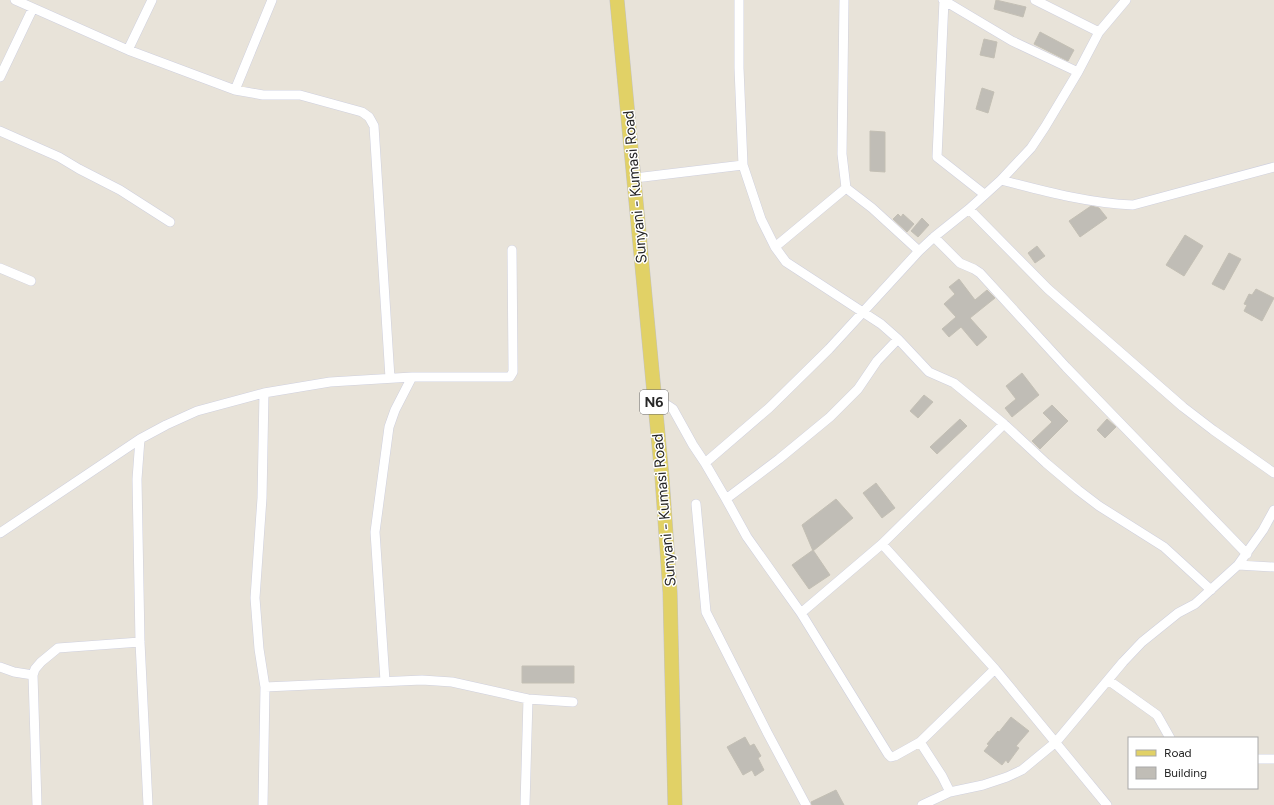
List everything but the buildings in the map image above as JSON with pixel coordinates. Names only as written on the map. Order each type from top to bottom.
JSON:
[{"type":"main road","name":"Sunyani - Kumasi Road","points":[[617,0],[635,178],[662,477],[670,592],[675,805]]},
{"type":"street","points":[[15,0],[128,50],[235,90],[263,95],[300,95],[362,112],[369,117],[374,126],[390,378]]},
{"type":"street","points":[[128,50],[152,0]]},
{"type":"street","points":[[235,90],[272,0]]},
{"type":"street","points":[[739,0],[743,165],[761,219],[775,247],[786,262],[881,324],[898,339],[929,372],[954,383],[1004,424],[1078,490],[1099,506],[1164,547],[1211,590]]},
{"type":"street","points":[[844,0],[842,154],[846,188],[872,208],[919,251]]},
{"type":"street","points":[[984,194],[937,157],[943,0],[1012,41],[1078,72]]},
{"type":"street","points":[[1036,0],[1099,32]]},
{"type":"street","points":[[705,463],[769,408],[830,349],[919,251],[1001,180],[1031,148],[1045,128],[1078,72],[1099,32],[1126,0]]},
{"type":"street","points":[[0,77],[33,8]]},
{"type":"street","points":[[0,130],[59,157],[120,190],[170,222]]},
{"type":"street","points":[[635,178],[743,165]]},
{"type":"street","points":[[1001,180],[1065,196],[1120,205],[1133,205],[1274,167]]},
{"type":"street","points":[[775,247],[846,188]]},
{"type":"street","points":[[969,209],[1048,289],[1171,397],[1213,430],[1274,473]]},
{"type":"street","points":[[934,237],[960,263],[980,273],[1066,367],[1247,554]]},
{"type":"street","points":[[0,533],[140,439],[197,411],[264,393],[330,382],[412,377],[510,377],[513,372],[512,250]]},
{"type":"street","points":[[0,268],[31,281]]},
{"type":"street","points":[[726,499],[830,417],[858,389],[877,361],[898,339]]},
{"type":"street","points":[[385,681],[375,532],[389,428],[395,410],[412,377]]},
{"type":"street","points":[[263,805],[265,687],[259,649],[256,598],[262,498],[264,393]]},
{"type":"street","points":[[654,399],[668,404],[673,409],[747,537],[801,613],[891,757],[920,742],[995,669]]},
{"type":"street","points":[[801,613],[882,544],[1004,424]]},
{"type":"street","points":[[140,439],[137,479],[140,642],[148,805]]},
{"type":"street","points":[[696,504],[706,612],[806,805]]},
{"type":"street","points":[[922,805],[950,792],[983,785],[1022,770],[1056,742],[1142,642],[1178,613],[1195,604],[1238,565],[1263,530],[1274,510]]},
{"type":"street","points":[[882,544],[995,669],[1107,805]]},
{"type":"street","points":[[1238,565],[1274,567]]},
{"type":"street","points":[[37,805],[33,675],[35,669],[58,648],[140,642]]},
{"type":"street","points":[[0,667],[14,672],[33,675]]},
{"type":"street","points":[[265,687],[422,680],[452,682],[528,699],[573,702]]},
{"type":"street","points":[[1108,680],[1157,715],[1169,737]]},
{"type":"street","points":[[525,805],[528,699]]},
{"type":"street","points":[[920,742],[942,776],[950,792]]},
{"type":"street","points":[[1258,759],[1274,759]]}]
